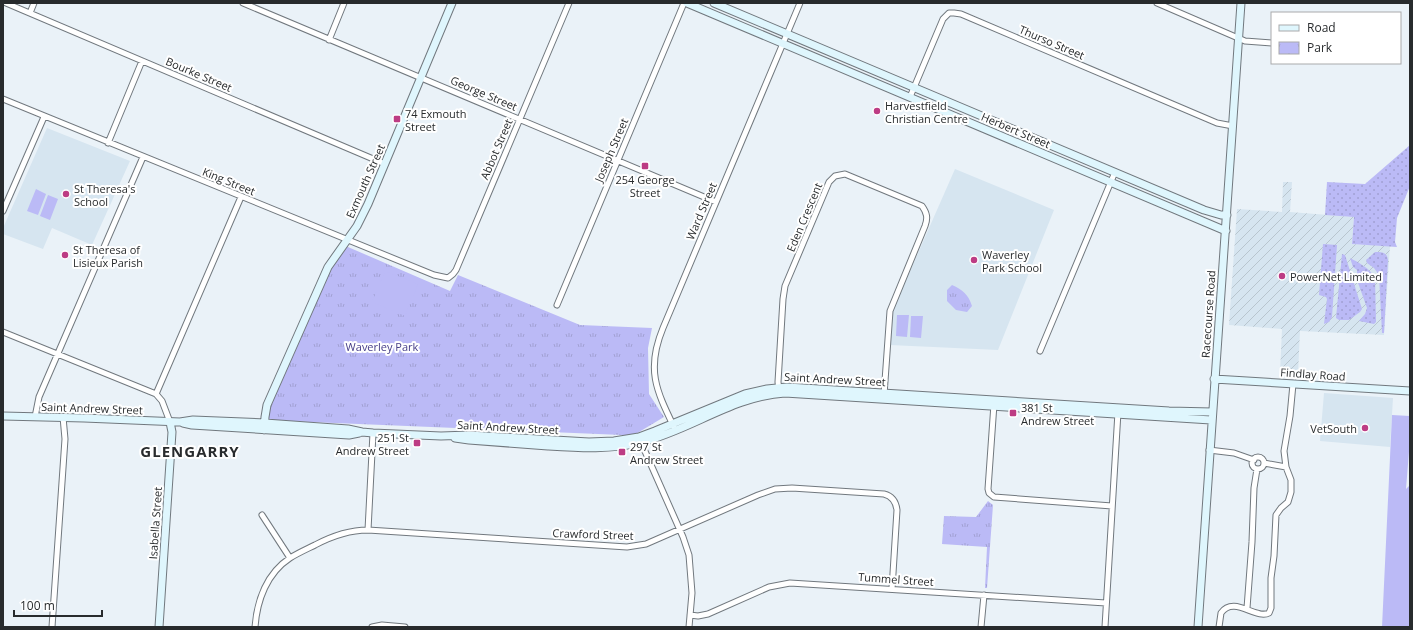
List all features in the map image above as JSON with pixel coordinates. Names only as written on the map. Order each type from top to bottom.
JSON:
[{"type":"street","name":"Bourke Street","points":[[6,3],[385,164]]},
{"type":"street","points":[[30,13],[34,3]]},
{"type":"street","name":"George Street","points":[[244,3],[716,202]]},
{"type":"street","points":[[329,40],[344,3]]},
{"type":"street","name":"Exmouth Street","points":[[264,426],[268,405],[322,280],[332,259],[347,240],[365,210],[452,3]]},
{"type":"street","name":"Abbot Street","points":[[448,278],[456,270],[569,3]]},
{"type":"street","name":"Herbert Street","points":[[686,3],[1226,231]]},
{"type":"street","name":"Joseph Street","points":[[557,305],[686,3]]},
{"type":"street","name":"Herbert Street","points":[[714,3],[1204,210],[1221,215],[1227,215]]},
{"type":"street","name":"Ward Street","points":[[674,428],[656,385],[654,363],[656,347],[662,328],[800,3]]},
{"type":"street","points":[[1156,3],[1245,41],[1271,43]]},
{"type":"street","name":"Racecourse Road","points":[[1198,627],[1211,420],[1226,231],[1241,3]]},
{"type":"street","name":"Thurso Street","points":[[910,98],[943,19],[949,13],[954,13],[961,14],[1217,123],[1233,126]]},
{"type":"street","points":[[108,143],[142,61]]},
{"type":"street","name":"King Street","points":[[3,100],[434,275],[448,278]]},
{"type":"street","points":[[3,211],[44,117]]},
{"type":"street","points":[[1012,141],[1016,131]]},
{"type":"street","points":[[35,417],[37,400],[142,157]]},
{"type":"street","points":[[1040,351],[1116,172]]},
{"type":"street","name":"Eden Crescent","points":[[779,390],[783,299],[785,286],[829,182],[835,176],[845,174],[922,206],[927,218],[890,311],[884,395]]},
{"type":"street","points":[[156,394],[241,197]]},
{"type":"street","points":[[3,332],[156,394],[162,401],[170,422]]},
{"type":"street","name":"Findlay Road","points":[[1214,379],[1410,391]]},
{"type":"street","points":[[1219,627],[1220,617],[1223,610],[1231,607],[1247,608],[1264,615],[1269,613],[1271,608],[1271,578],[1274,556],[1276,515],[1288,502],[1291,492],[1291,480],[1286,466],[1284,451],[1290,416],[1293,384]]},
{"type":"street","name":"Saint Andrew Street","points":[[3,416],[180,422],[192,426],[264,426],[348,429],[373,433],[441,436],[469,435],[602,442],[640,440],[674,428],[745,394],[759,390],[779,390],[796,387],[884,395],[1118,411],[1211,420]]},
{"type":"street","points":[[994,403],[988,489],[989,493],[994,497],[1112,506]]},
{"type":"street","points":[[1104,627],[1118,411]]},
{"type":"street","name":"Saint Andrew Street","points":[[1118,411],[1212,412]]},
{"type":"street","points":[[52,627],[65,439],[63,417]]},
{"type":"street","name":"Isabella Street","points":[[159,627],[172,432],[170,422]]},
{"type":"street","points":[[368,530],[373,433]]},
{"type":"street","points":[[640,440],[688,550],[691,568],[692,593],[689,627]]},
{"type":"street","points":[[1210,450],[1234,453],[1254,460],[1260,458],[1263,460],[1264,464]]},
{"type":"street","points":[[1254,460],[1252,464],[1257,469]]},
{"type":"street","points":[[1264,464],[1286,466]]},
{"type":"street","points":[[1257,469],[1263,467],[1264,464]]},
{"type":"street","points":[[1247,608],[1254,488],[1257,469]]},
{"type":"street","name":"Crawford Street","points":[[255,627],[258,605],[267,583],[276,571],[290,558],[336,535],[352,531],[368,530],[627,547],[646,544],[758,495],[784,488],[889,495],[895,501],[897,510],[892,589]]},
{"type":"street","points":[[262,515],[290,558]]},
{"type":"street","name":"Tummel Street","points":[[690,615],[698,616],[708,614],[769,587],[784,584],[804,583],[1106,603]]},
{"type":"street","points":[[981,627],[984,595]]},
{"type":"street","points":[[372,627],[382,625],[405,627]]},
{"type":"shaded area","name":"St Theresa's School","points":[[47,128],[130,161],[92,245],[52,228],[43,249],[3,234],[3,228]]},
{"type":"shaded area","name":"Waverley Park School","points":[[955,169],[1054,210],[998,350],[890,345],[893,310]]},
{"type":"shaded area","points":[[1283,182],[1292,182],[1290,212],[1354,217],[1352,244],[1390,246],[1384,335],[1300,331],[1298,374],[1280,373],[1282,329],[1229,325],[1237,209],[1282,212]]},
{"type":"shaded area","points":[[1324,393],[1393,398],[1390,447],[1320,441]]},
{"type":"green space","points":[[1410,145],[1410,186],[1397,218],[1395,242],[1397,247],[1352,244],[1354,217],[1325,215],[1327,182],[1365,184]]},
{"type":"green space","points":[[36,189],[46,194],[38,215],[27,211]]},
{"type":"green space","points":[[48,195],[58,199],[50,220],[40,216]]},
{"type":"green space","name":"Waverley Park","points":[[341,244],[450,291],[458,275],[580,325],[652,328],[648,348],[649,394],[664,417],[634,435],[262,420]]},
{"type":"green space","points":[[1323,244],[1337,245],[1332,317],[1329,322],[1324,324],[1327,299],[1326,297],[1319,295]]},
{"type":"green space","points":[[1375,252],[1384,253],[1387,255],[1388,260],[1384,333],[1382,333],[1379,275],[1374,268],[1367,263],[1366,260]]},
{"type":"green space","points":[[1342,254],[1345,255],[1362,309],[1349,320],[1339,320],[1336,318]]},
{"type":"green space","points":[[1350,258],[1367,269],[1375,278],[1376,322],[1374,324],[1359,321],[1365,314],[1367,308],[1357,280],[1357,270],[1353,267]]},
{"type":"green space","points":[[385,271],[418,284],[405,316],[372,302]]},
{"type":"green space","points":[[952,285],[962,291],[969,298],[972,306],[967,312],[956,310],[947,301],[947,290]]},
{"type":"green space","points":[[897,315],[909,315],[907,337],[896,336]]},
{"type":"green space","points":[[911,316],[923,316],[921,338],[910,337]]},
{"type":"green space","points":[[1392,415],[1410,416],[1410,439],[1406,489],[1410,485],[1410,627],[1382,627]]},
{"type":"green space","points":[[988,501],[993,505],[987,588],[985,588],[987,547],[942,544],[944,516],[976,517]]},
{"type":"place","name":"Harvestfield Christian Centre","points":[[877,111]]},
{"type":"place","name":"74 Exmouth Street","points":[[397,119]]},
{"type":"place","name":"254 George Street","points":[[645,166]]},
{"type":"place","name":"St Theresa's School","points":[[66,194]]},
{"type":"place","name":"St Theresa of Lisieux Parish","points":[[65,255]]},
{"type":"place","name":"Waverley Park School","points":[[974,260]]},
{"type":"place","name":"PowerNet Limited","points":[[1282,276]]},
{"type":"place","name":"381 St Andrew Street","points":[[1013,413]]},
{"type":"place","name":"VetSouth","points":[[1365,428]]},
{"type":"place","name":"251 St Andrew Street","points":[[417,443]]},
{"type":"place","name":"297 St Andrew Street","points":[[622,452]]},
{"type":"district","name":"GLENGARRY","points":[[190,451]]}]
